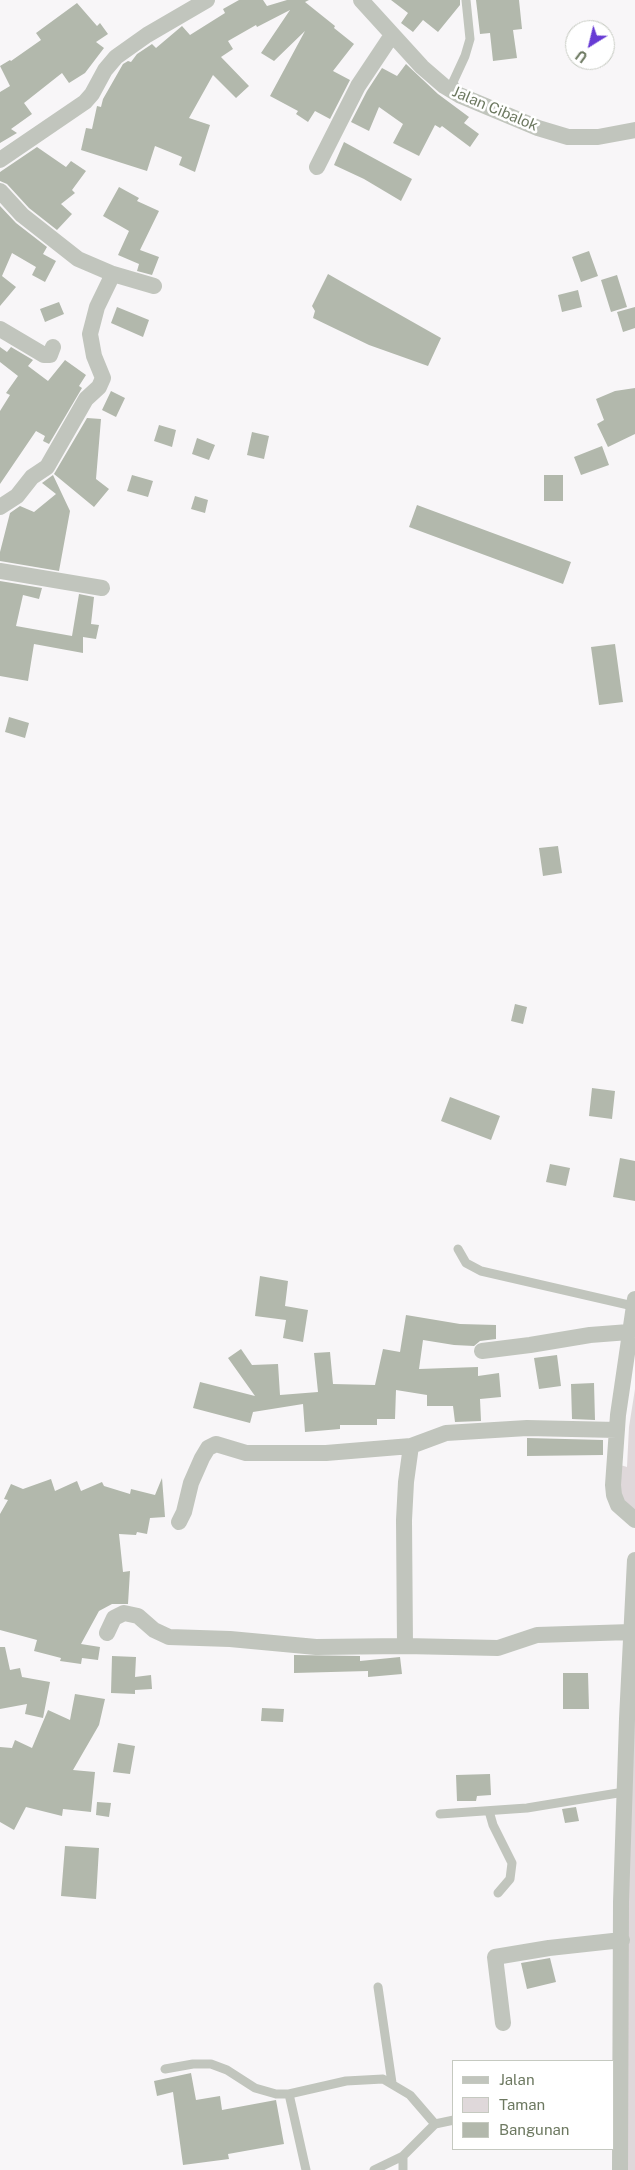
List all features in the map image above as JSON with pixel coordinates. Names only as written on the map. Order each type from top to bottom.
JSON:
[{"type":"street","points":[[0,160],[85,102],[92,94],[105,70],[116,57],[155,30],[208,0]]},
{"type":"street","name":"Jalan Cibalok","points":[[361,0],[392,35],[438,81],[459,95],[538,128],[568,137],[598,137],[635,130]]},
{"type":"street","points":[[317,167],[358,86],[392,35]]},
{"type":"street","points":[[0,191],[22,215],[83,262],[113,274],[154,286]]},
{"type":"street","points":[[0,507],[17,496],[32,476],[47,467],[86,399],[100,387],[103,378],[94,356],[90,334],[97,308],[113,274]]},
{"type":"street","points":[[0,329],[44,355],[50,355],[53,347]]},
{"type":"street","points":[[0,571],[102,588]]},
{"type":"street","points":[[634,1302],[617,1430],[614,1495],[618,1505],[635,1520]]},
{"type":"street","points":[[482,1351],[590,1335],[629,1332]]},
{"type":"street","points":[[179,1522],[184,1512],[191,1483],[202,1458],[212,1445],[222,1445],[246,1454],[335,1453],[411,1446],[446,1433],[527,1428],[617,1430]]},
{"type":"street","points":[[404,1646],[404,1512],[411,1446]]},
{"type":"street","points":[[620,2170],[617,2099],[624,1792],[635,1560]]},
{"type":"street","points":[[107,1633],[114,1618],[124,1613],[138,1616],[162,1635],[178,1639],[230,1639],[316,1647],[498,1648],[537,1635],[631,1632]]},
{"type":"street","points":[[503,2023],[494,1958],[549,1948],[622,1940]]},
{"type":"lane","points":[[459,95],[453,82],[465,56],[470,39],[466,0]]},
{"type":"lane","points":[[458,1249],[466,1263],[481,1271],[634,1302]]},
{"type":"lane","points":[[440,1814],[545,1805],[624,1792]]},
{"type":"lane","points":[[489,1811],[493,1825],[512,1863],[510,1879],[498,1893]]},
{"type":"lane","points":[[378,1987],[392,2083]]},
{"type":"lane","points":[[165,2069],[193,2064],[211,2064],[227,2070],[255,2088],[276,2094],[289,2094],[332,2083],[366,2078],[383,2079],[410,2094],[435,2124]]},
{"type":"lane","points":[[289,2094],[306,2170]]},
{"type":"lane","points":[[374,2170],[402,2156],[435,2124],[452,2120]]},
{"type":"lane","points":[[402,2156],[404,2170]]},
{"type":"green space","points":[[635,1389],[635,1520],[613,1485],[614,1463],[627,1467],[629,1427]]},
{"type":"green space","points":[[635,1559],[635,2170],[621,2170]]},
{"type":"building","points":[[239,0],[263,0],[267,6],[287,0],[309,0],[305,2],[354,44],[333,71],[350,80],[330,119],[315,111],[308,122],[296,114],[298,111],[270,96],[305,31],[274,61],[261,53],[290,10],[257,27],[256,25],[228,41],[233,49],[221,57],[249,86],[236,98],[213,75],[189,118],[210,125],[195,172],[179,165],[182,157],[155,146],[147,171],[81,150],[86,128],[92,129],[97,106],[101,107],[103,99],[123,64],[128,61],[131,62],[137,54],[152,44],[156,48],[182,26],[190,35],[225,13],[223,9]]},
{"type":"building","points":[[391,0],[460,0],[460,5],[438,32],[423,20],[413,32],[401,23],[408,13]]},
{"type":"building","points":[[476,0],[519,0],[522,29],[513,30],[517,58],[493,61],[490,33],[480,34]]},
{"type":"building","points":[[77,3],[97,26],[100,23],[108,34],[96,42],[104,48],[85,73],[69,83],[62,73],[24,103],[32,114],[11,129],[17,133],[0,143],[0,92],[10,86],[0,66],[11,61],[41,40],[36,33]]},
{"type":"building","points":[[406,64],[438,94],[469,117],[464,123],[479,134],[470,147],[442,126],[440,128],[435,125],[419,156],[393,143],[403,124],[379,107],[369,131],[351,122],[367,91],[382,68],[397,76]]},
{"type":"building","points":[[344,142],[412,179],[401,201],[364,179],[334,165]]},
{"type":"building","points":[[37,147],[66,167],[71,161],[86,171],[72,190],[75,193],[61,204],[72,214],[57,230],[29,208],[7,184],[0,181],[0,172]]},
{"type":"building","points":[[119,187],[139,198],[137,201],[159,211],[140,250],[159,257],[152,275],[137,271],[139,264],[118,255],[129,231],[103,216]]},
{"type":"building","points":[[0,206],[16,223],[47,247],[43,254],[56,261],[45,282],[32,275],[36,267],[12,253],[2,276],[16,287],[0,306]]},
{"type":"building","points":[[589,251],[598,276],[581,282],[572,257]]},
{"type":"building","points":[[328,274],[441,338],[428,366],[369,345],[313,318],[315,311],[312,306]]},
{"type":"building","points":[[617,275],[627,307],[611,312],[601,280]]},
{"type":"building","points":[[578,290],[582,307],[562,312],[558,295]]},
{"type":"building","points":[[59,302],[64,314],[45,322],[40,309]]},
{"type":"building","points":[[117,307],[149,320],[143,337],[111,323]]},
{"type":"building","points":[[635,307],[635,328],[623,332],[617,312]]},
{"type":"building","points":[[0,347],[7,352],[11,347],[33,360],[28,366],[48,381],[65,360],[86,375],[79,386],[82,388],[49,444],[43,441],[45,436],[36,431],[0,484],[0,411],[10,395],[6,393],[18,376],[0,362]]},
{"type":"building","points":[[635,388],[635,434],[608,447],[597,424],[604,420],[596,399],[615,391]]},
{"type":"building","points":[[111,391],[125,398],[116,417],[102,410]]},
{"type":"building","points":[[87,418],[101,419],[96,479],[109,489],[94,507],[54,474]]},
{"type":"building","points":[[159,425],[176,430],[172,447],[154,441]]},
{"type":"building","points":[[252,432],[269,436],[264,459],[247,455]]},
{"type":"building","points":[[197,438],[215,445],[209,460],[192,454]]},
{"type":"building","points":[[602,446],[609,465],[581,475],[574,457]]},
{"type":"building","points":[[53,475],[70,511],[59,571],[0,561],[0,552],[10,513],[20,506],[34,512],[56,494],[42,483]]},
{"type":"building","points":[[132,475],[153,481],[148,497],[127,491]]},
{"type":"building","points":[[544,475],[563,475],[563,501],[544,501]]},
{"type":"building","points":[[195,496],[208,500],[205,513],[191,509]]},
{"type":"building","points":[[417,505],[571,562],[563,584],[409,527]]},
{"type":"building","points":[[0,581],[42,588],[39,599],[23,595],[16,626],[72,636],[79,594],[94,597],[91,624],[99,625],[96,639],[83,637],[83,653],[34,644],[28,681],[0,676]]},
{"type":"building","points":[[615,644],[623,702],[599,705],[591,647]]},
{"type":"building","points":[[9,717],[29,723],[25,738],[5,732]]},
{"type":"building","points":[[558,846],[562,873],[543,876],[539,848]]},
{"type":"building","points":[[515,1004],[527,1007],[523,1024],[511,1021]]},
{"type":"building","points":[[592,1088],[615,1091],[612,1119],[589,1116]]},
{"type":"building","points":[[450,1097],[500,1116],[491,1140],[441,1121]]},
{"type":"building","points":[[620,1158],[635,1161],[635,1201],[613,1197]]},
{"type":"building","points":[[550,1164],[570,1168],[566,1186],[546,1182]]},
{"type":"building","points":[[260,1276],[288,1281],[285,1306],[308,1310],[303,1342],[283,1338],[286,1320],[255,1316]]},
{"type":"building","points":[[406,1315],[460,1324],[496,1325],[496,1339],[480,1341],[474,1346],[423,1340],[419,1369],[478,1367],[478,1376],[499,1373],[501,1397],[480,1399],[481,1421],[455,1422],[453,1406],[427,1406],[427,1395],[396,1390],[395,1419],[377,1419],[377,1425],[340,1425],[340,1429],[305,1432],[303,1404],[253,1412],[250,1423],[193,1408],[200,1382],[255,1396],[228,1358],[241,1349],[252,1365],[278,1364],[280,1395],[318,1392],[314,1353],[330,1352],[333,1384],[375,1385],[383,1349],[400,1352]]},
{"type":"building","points":[[557,1355],[561,1386],[539,1389],[534,1358]]},
{"type":"building","points":[[594,1383],[595,1420],[572,1419],[571,1384]]},
{"type":"building","points":[[527,1438],[603,1440],[603,1455],[527,1456]]},
{"type":"building","points":[[162,1478],[165,1517],[150,1518],[147,1534],[137,1532],[136,1535],[119,1534],[123,1572],[130,1571],[128,1604],[112,1604],[99,1611],[81,1644],[100,1647],[98,1660],[82,1658],[81,1664],[60,1661],[61,1658],[34,1651],[37,1640],[0,1630],[0,1514],[8,1500],[4,1499],[11,1484],[23,1489],[51,1479],[55,1491],[77,1481],[81,1491],[102,1482],[104,1486],[130,1494],[131,1489],[155,1495]]},
{"type":"building","points":[[0,1647],[5,1647],[10,1670],[20,1668],[22,1677],[50,1682],[43,1718],[25,1714],[27,1704],[0,1709]]},
{"type":"building","points":[[294,1655],[360,1656],[360,1661],[400,1657],[402,1674],[368,1677],[368,1671],[294,1673]]},
{"type":"building","points":[[112,1656],[136,1657],[135,1677],[151,1675],[152,1689],[135,1690],[135,1694],[111,1693]]},
{"type":"building","points":[[563,1673],[588,1673],[589,1709],[563,1709]]},
{"type":"building","points":[[75,1694],[105,1699],[99,1725],[73,1770],[95,1772],[91,1812],[63,1809],[62,1816],[26,1807],[14,1830],[0,1822],[0,1747],[12,1748],[15,1740],[32,1748],[48,1710],[70,1720]]},
{"type":"building","points":[[262,1708],[284,1709],[283,1722],[261,1721]]},
{"type":"building","points":[[118,1743],[135,1746],[130,1774],[113,1772]]},
{"type":"building","points":[[490,1774],[491,1795],[477,1796],[476,1801],[457,1801],[456,1775]]},
{"type":"building","points":[[97,1802],[111,1803],[109,1817],[96,1815]]},
{"type":"building","points":[[576,1807],[579,1821],[565,1823],[562,1809]]},
{"type":"building","points":[[65,1846],[99,1848],[96,1899],[61,1896]]},
{"type":"building","points":[[550,1958],[556,1982],[527,1989],[521,1963]]},
{"type":"building","points":[[191,2073],[196,2100],[220,2096],[222,2110],[276,2100],[284,2144],[228,2154],[229,2159],[183,2165],[173,2092],[157,2096],[154,2081]]}]
